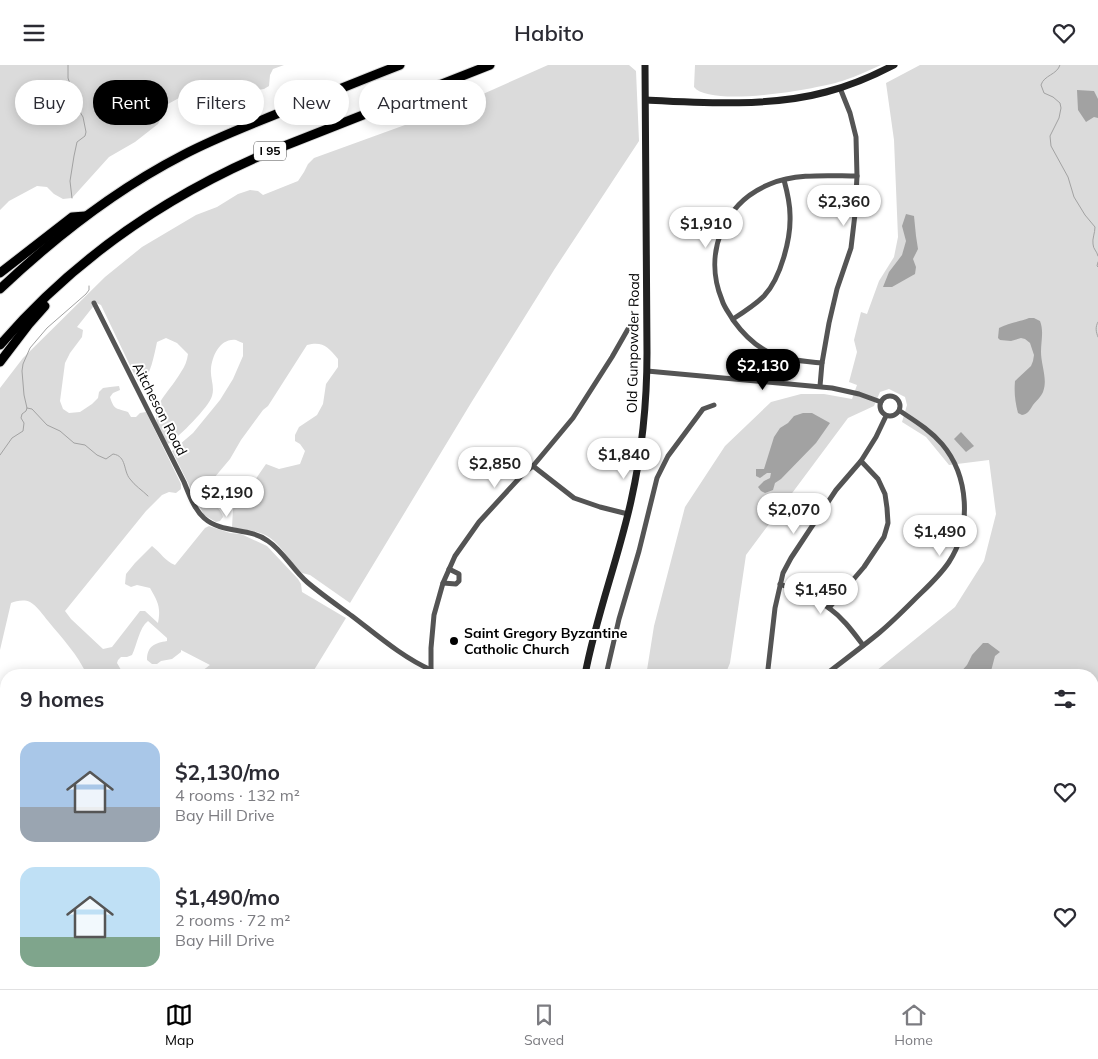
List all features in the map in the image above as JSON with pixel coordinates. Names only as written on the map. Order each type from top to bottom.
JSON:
[{"type":"highway","name":"I 95","points":[[0,289],[58,237],[86,216],[132,184],[183,155],[245,126],[400,65]]},
{"type":"highway","name":"I 95","points":[[0,345],[53,291],[100,251],[130,228],[195,187],[240,164],[307,136],[490,65]]},
{"type":"highway","points":[[0,273],[72,217],[86,216]]},
{"type":"highway","points":[[0,361],[56,294],[100,251]]},
{"type":"main road","name":"Old Gunpowder Road","points":[[586,669],[595,629],[628,514],[635,483],[646,405],[645,65]]},
{"type":"main road","points":[[646,101],[766,101],[826,92],[878,73],[894,65]]},
{"type":"street","points":[[820,386],[822,363],[833,302],[851,248],[855,214],[857,176],[856,137],[850,113],[840,87]]},
{"type":"street","points":[[822,363],[795,360],[772,354],[762,349],[745,335],[722,302],[717,284],[717,247],[721,230],[735,207],[771,183],[806,176],[857,176]]},
{"type":"street","points":[[733,319],[764,296],[779,273],[790,225],[789,204],[784,180]]},
{"type":"street","name":"Aitcheson Road","points":[[94,303],[193,502],[204,518],[226,529],[253,534],[267,540],[306,581],[426,669]]},
{"type":"street","points":[[431,669],[434,615],[443,583],[458,551],[478,522],[524,473],[533,466],[573,418],[628,329]]},
{"type":"street","points":[[647,371],[820,386],[870,397],[881,402]]},
{"type":"street","points":[[889,396],[895,397],[900,402],[900,411],[892,417],[886,416],[880,408],[881,402],[889,396]]},
{"type":"street","points":[[607,669],[657,478],[671,451],[703,409],[714,405]]},
{"type":"street","points":[[833,669],[892,622],[942,571],[958,545],[964,517],[964,497],[955,465],[942,444],[928,430],[900,411]]},
{"type":"street","points":[[768,669],[773,625],[783,573],[836,491],[861,461],[886,416]]},
{"type":"street","points":[[829,608],[864,567],[884,537],[888,523],[885,494],[878,479],[861,461]]},
{"type":"street","points":[[533,466],[574,498],[628,514]]},
{"type":"street","points":[[443,583],[456,584],[459,581],[459,574],[449,569]]},
{"type":"street","points":[[780,584],[808,596],[829,608],[847,624],[863,645]]},
{"type":"shaded area","points":[[0,65],[284,65],[273,69],[270,75],[269,86],[264,89],[264,80],[178,80],[178,99],[168,104],[168,80],[93,80],[93,125],[157,125],[135,142],[109,157],[72,198],[63,199],[47,187],[37,186],[9,201],[0,210]]},
{"type":"shaded area","points":[[548,65],[629,65],[636,71],[639,141],[554,270],[350,603],[310,575],[302,573],[269,537],[232,527],[233,509],[266,464],[279,469],[300,464],[305,451],[295,441],[295,435],[299,427],[317,415],[323,404],[326,384],[338,367],[338,359],[331,351],[325,346],[317,344],[307,345],[268,406],[241,440],[230,459],[209,484],[208,496],[223,517],[220,521],[216,522],[204,515],[172,451],[193,433],[220,400],[233,379],[243,356],[243,343],[230,340],[218,349],[212,364],[213,389],[210,401],[193,421],[168,444],[160,432],[156,413],[158,406],[184,368],[188,354],[177,343],[166,338],[157,342],[150,370],[141,385],[101,305],[96,303],[77,327],[83,330],[82,337],[65,363],[60,401],[63,409],[69,413],[80,412],[98,398],[99,392],[103,388],[119,386],[120,390],[113,393],[110,397],[113,404],[116,408],[128,412],[131,417],[136,417],[140,413],[146,412],[181,484],[181,489],[176,493],[169,492],[162,495],[146,511],[65,611],[103,649],[112,647],[140,611],[145,611],[158,623],[158,605],[150,588],[137,585],[131,587],[125,584],[126,574],[152,546],[175,565],[205,528],[209,526],[230,533],[241,534],[267,546],[298,579],[302,592],[346,618],[315,669],[204,669],[210,665],[181,650],[172,659],[152,664],[147,660],[148,651],[155,644],[167,641],[167,638],[148,621],[140,632],[132,655],[121,657],[118,660],[117,663],[120,669],[84,669],[64,640],[40,611],[30,602],[25,601],[11,603],[0,650],[0,388],[23,358],[105,277],[142,247],[196,215],[217,207],[238,194],[250,190],[258,191],[263,195],[298,181],[314,158],[405,125],[486,125],[486,93]]},
{"type":"shaded area","points":[[695,65],[881,65],[850,78],[813,88],[766,95],[721,96],[704,93],[694,87]]},
{"type":"shaded area","points":[[920,65],[1098,65],[1098,669],[878,669],[955,607],[984,561],[996,514],[989,460],[949,465],[926,437],[902,422],[907,405],[905,397],[889,389],[880,392],[874,406],[848,418],[746,555],[730,663],[728,669],[647,669],[654,626],[685,507],[725,446],[771,402],[801,394],[824,394],[852,399],[857,385],[849,382],[857,352],[854,340],[861,312],[867,314],[879,281],[894,257],[898,237],[894,140],[886,83]]},
{"type":"shaded area","points":[[1077,90],[1094,91],[1098,99],[1098,118],[1094,117],[1086,122],[1078,110]]},
{"type":"shaded area","points":[[906,214],[914,216],[918,249],[913,259],[916,267],[915,274],[892,287],[883,287],[889,272],[902,255],[906,241],[902,226]]},
{"type":"shaded area","points":[[1029,318],[1040,321],[1041,325],[1041,357],[1045,382],[1041,396],[1026,414],[1022,415],[1018,413],[1016,405],[1015,381],[1031,366],[1034,355],[1030,343],[1025,339],[1021,338],[1011,341],[998,338],[999,328]]},
{"type":"shaded area","points":[[812,413],[830,423],[816,443],[775,483],[773,490],[765,493],[761,491],[758,487],[770,478],[771,473],[767,473],[760,478],[756,476],[756,469],[764,469],[774,437],[780,428],[794,416]]},
{"type":"shaded area","points":[[961,432],[974,446],[966,452],[954,439]]},
{"type":"shaded area","points":[[983,643],[988,643],[1000,652],[995,656],[992,669],[963,669],[972,655]]},
{"type":"waterway","points":[[68,65],[68,78],[72,90],[71,107],[80,112],[86,132],[85,136],[77,142],[74,156],[70,181],[72,198]]},
{"type":"waterway","points":[[1060,65],[1041,85],[1044,93],[1060,103],[1061,108],[1059,118],[1050,136],[1051,146],[1068,177],[1074,197],[1095,227],[1093,246],[1098,256]]},
{"type":"waterway","points":[[1098,262],[1098,267]]},
{"type":"waterway","points":[[0,455],[12,438],[23,431],[24,423],[21,418],[27,408],[22,371],[30,348],[47,328],[86,294],[89,286]]},
{"type":"waterway","points":[[1098,322],[1096,326],[1098,337]]},
{"type":"waterway","points":[[27,408],[32,409],[47,425],[60,431],[74,443],[85,445],[97,455],[106,459],[113,454],[117,455],[123,461],[130,479],[148,496]]},
{"type":"place","name":"Saint Gregory Byzantine Catholic Church","points":[[454,641]]}]
